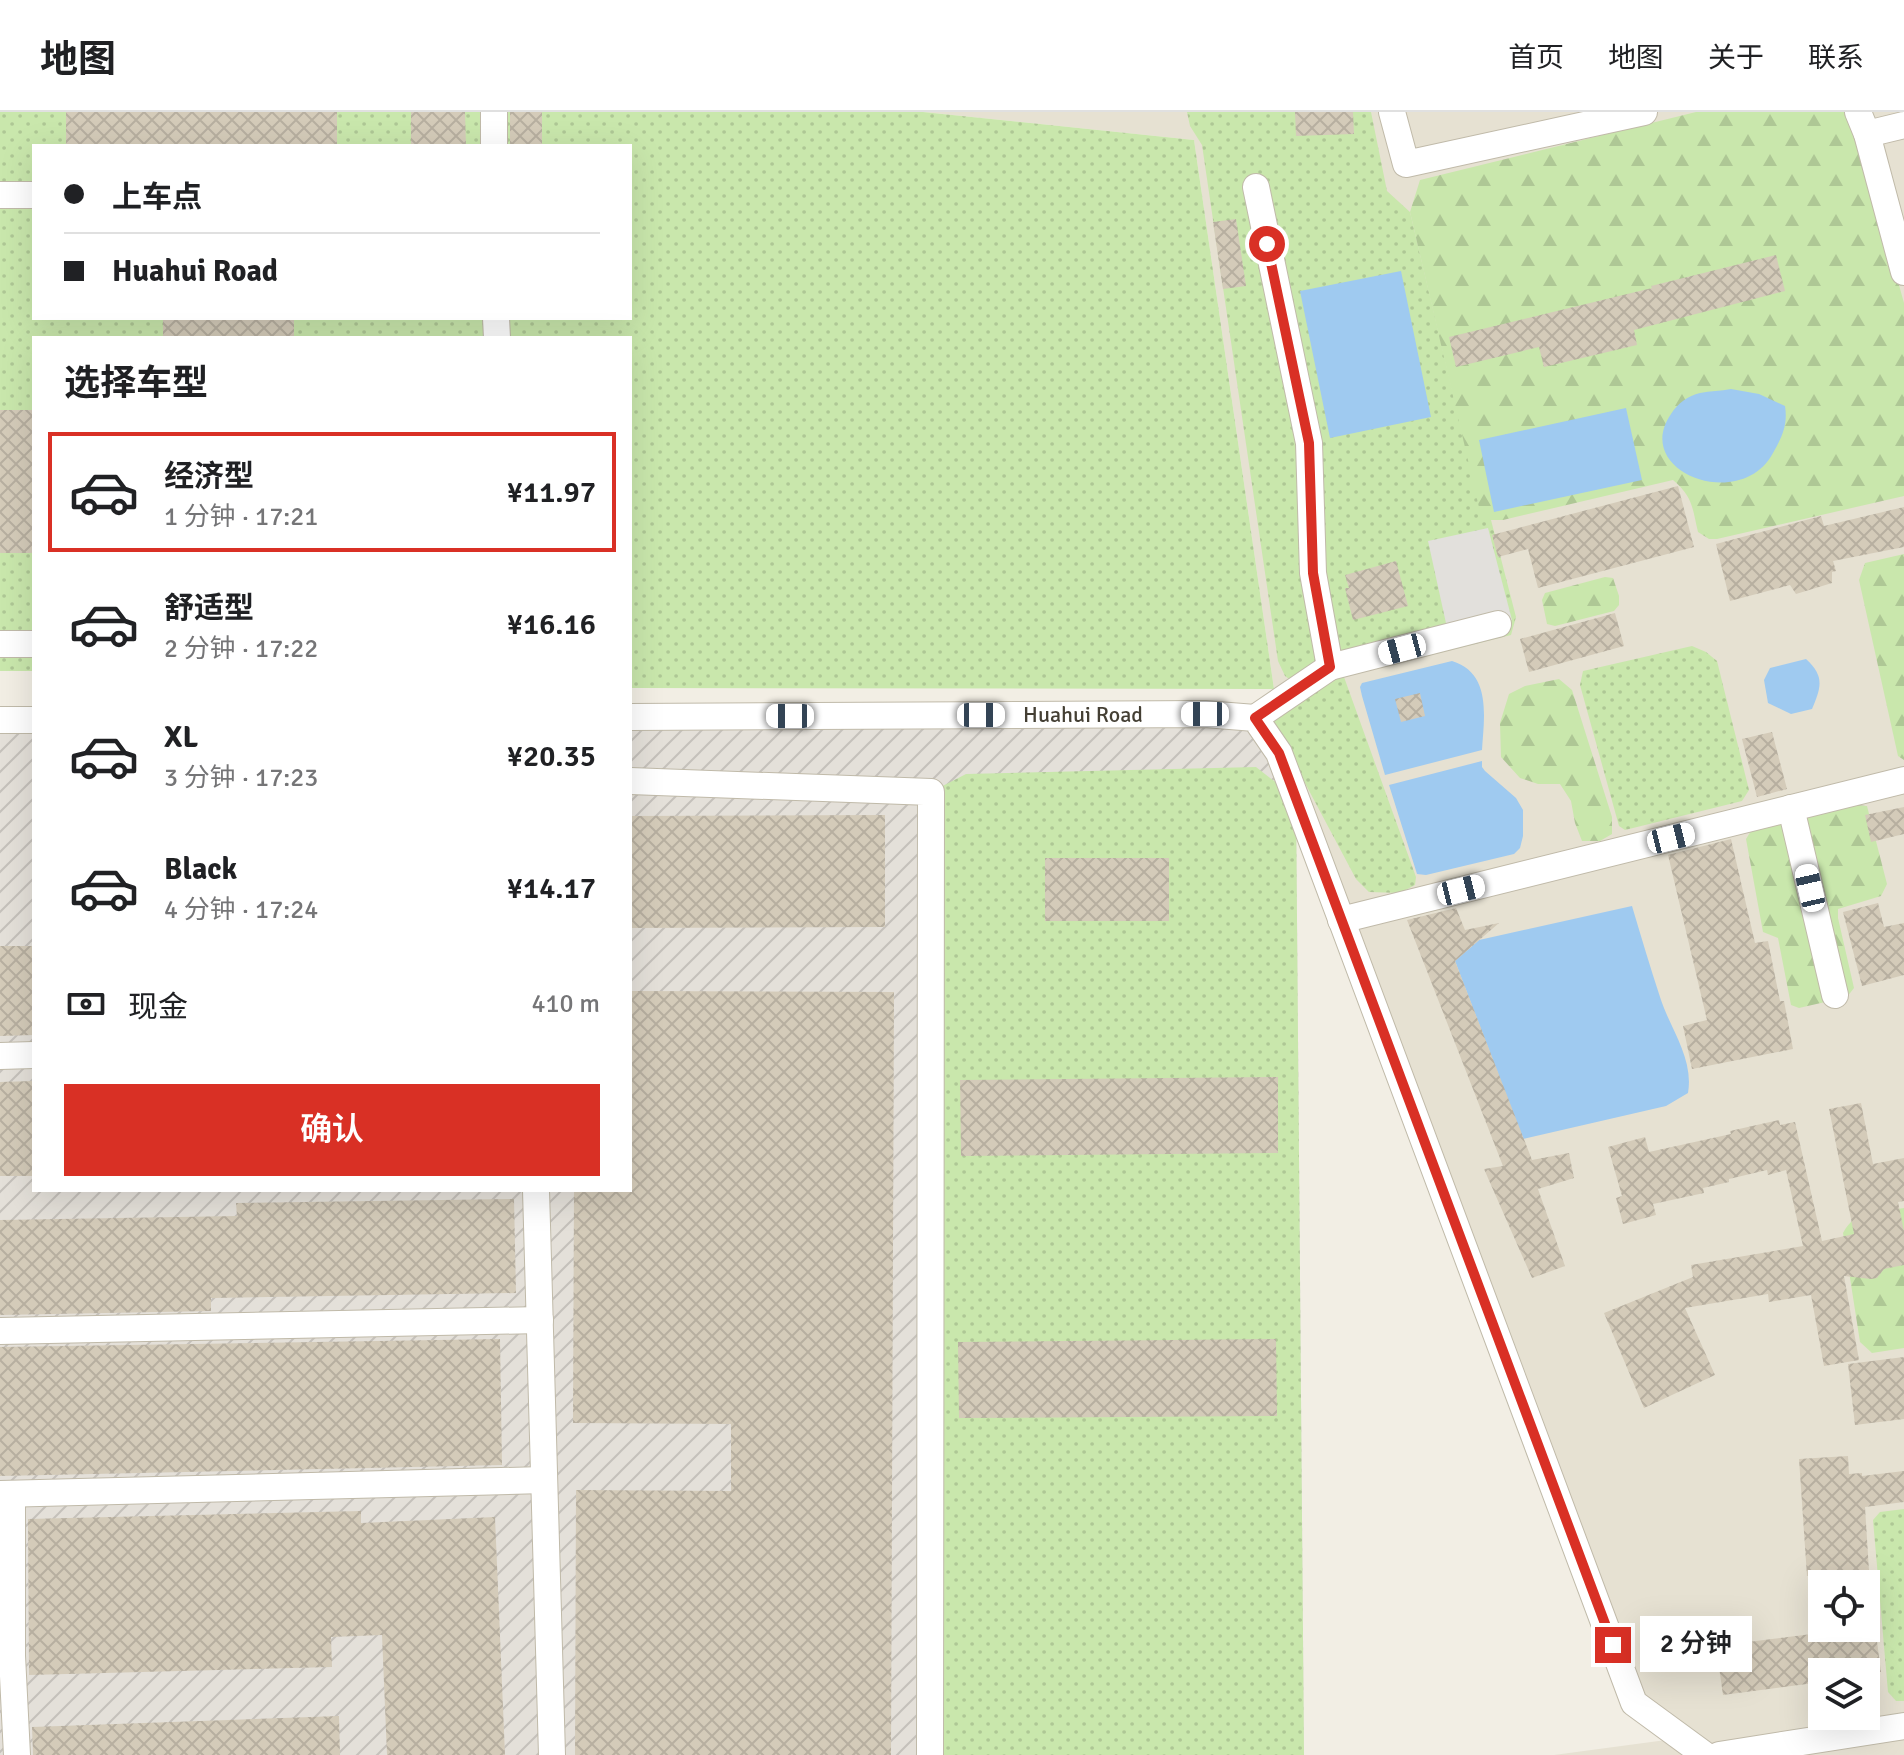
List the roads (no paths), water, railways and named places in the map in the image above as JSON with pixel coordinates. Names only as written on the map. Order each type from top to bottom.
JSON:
[{"type":"street","points":[[494,112],[494,144]]},
{"type":"street","points":[[1392,112],[1406,164],[1644,112]]},
{"type":"street","points":[[1904,125],[1863,123],[1904,272]]},
{"type":"street","points":[[1256,187],[1309,443],[1313,573],[1330,667]]},
{"type":"street","points":[[0,195],[32,195]]},
{"type":"street","points":[[1498,624],[1330,667],[1255,718],[1279,753],[1634,1703],[1705,1755]]},
{"type":"street","points":[[0,644],[32,644]]},
{"type":"street","name":"Huahui Road","points":[[632,717],[1205,714],[1255,718]]},
{"type":"street","points":[[0,720],[32,720]]},
{"type":"street","points":[[1341,920],[1904,780]]},
{"type":"street","points":[[632,781],[931,792],[930,1755]]},
{"type":"street","points":[[1791,808],[1835,995]]},
{"type":"street","points":[[0,1056],[32,1055]]},
{"type":"street","points":[[536,1192],[552,1755]]},
{"type":"street","points":[[0,1331],[540,1320]]},
{"type":"street","points":[[17,1755],[6,1494],[544,1480]]},
{"type":"street","points":[[1719,1755],[1904,1726]]},
{"type":"water","points":[[1401,271],[1431,417],[1330,438],[1300,291]]},
{"type":"water","points":[[1731,389],[1759,394],[1785,406],[1782,436],[1758,471],[1738,480],[1716,482],[1695,478],[1677,468],[1666,453],[1663,435],[1671,414],[1691,396]]},
{"type":"water","points":[[1626,408],[1642,480],[1494,512],[1479,440]]},
{"type":"water","points":[[1806,659],[1820,682],[1812,709],[1791,714],[1768,703],[1764,680],[1770,668]]},
{"type":"water","points":[[1452,661],[1474,675],[1480,686],[1484,711],[1482,750],[1385,775],[1362,696],[1362,683]]},
{"type":"water","points":[[1482,761],[1485,771],[1516,798],[1523,810],[1520,848],[1514,854],[1426,875],[1417,874],[1389,785]]},
{"type":"water","points":[[1632,906],[1660,997],[1688,1068],[1688,1093],[1666,1106],[1523,1139],[1455,961],[1479,940]]}]
